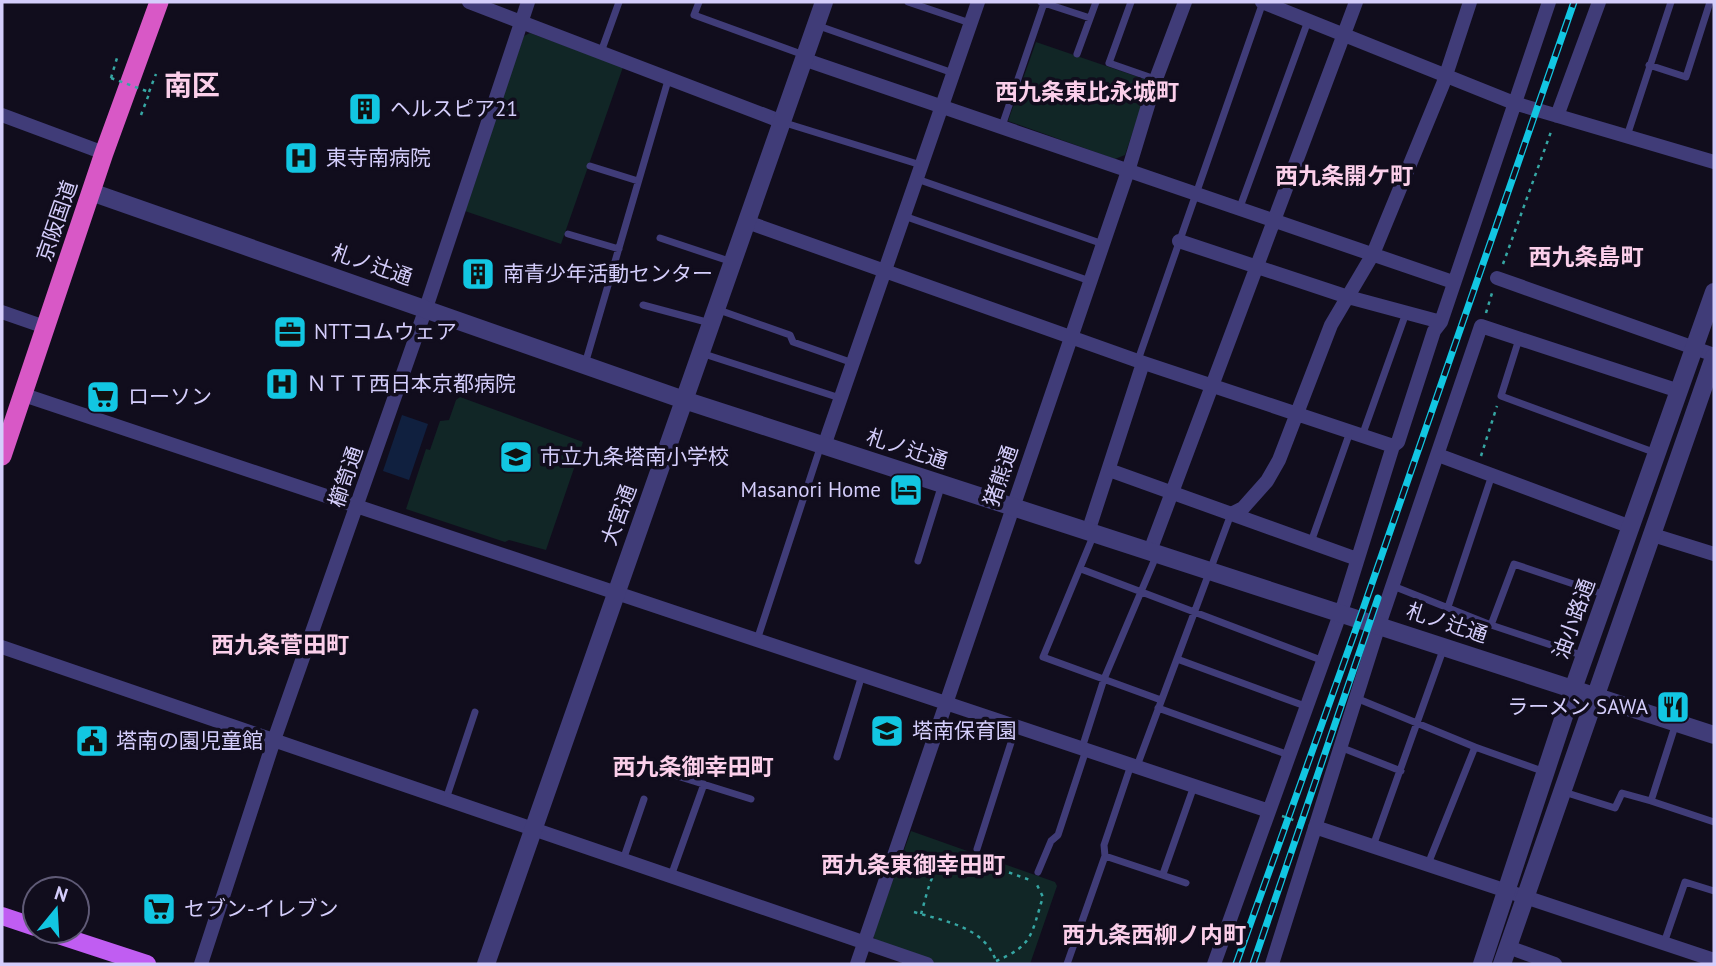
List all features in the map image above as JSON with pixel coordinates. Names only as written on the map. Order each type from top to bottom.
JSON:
[{"type":"highway","name":"京阪国道","points":[[2,456],[104,153],[159,2]]},
{"type":"main road","points":[[2,916],[21,922]]},
{"type":"main road","points":[[89,945],[147,964]]},
{"type":"street","points":[[469,2],[780,121]]},
{"type":"street","name":"櫛笥通","points":[[201,964],[274,740],[358,507],[528,2]]},
{"type":"street","name":"大宮通","points":[[486,964],[824,2]]},
{"type":"street","points":[[823,446],[978,2]]},
{"type":"street","name":"猪熊通","points":[[857,964],[1129,168],[1156,79],[1185,2]]},
{"type":"street","points":[[1262,2],[1514,103],[1714,162]]},
{"type":"street","points":[[1154,553],[1173,493],[1356,2]]},
{"type":"street","points":[[1231,514],[1243,508],[1267,481],[1279,460],[1331,325],[1373,254],[1445,75],[1470,2]]},
{"type":"street","points":[[1214,964],[1275,813],[1289,755],[1305,706],[1357,559],[1393,446],[1398,442],[1434,331],[1441,322],[1549,2]]},
{"type":"street","points":[[1557,116],[1599,2]]},
{"type":"street","points":[[804,57],[1453,282]]},
{"type":"street","points":[[2,115],[104,153]]},
{"type":"street","name":"札ノ辻通","points":[[92,191],[684,400],[1714,735]]},
{"type":"street","points":[[747,222],[1213,387],[1393,446]]},
{"type":"street","points":[[1179,241],[1348,297],[1441,322]]},
{"type":"street","points":[[1497,278],[1714,356],[1502,964]]},
{"type":"street","name":"油小路通","points":[[1482,964],[1584,656],[1714,292]]},
{"type":"street","points":[[2,312],[45,327]]},
{"type":"street","points":[[1272,964],[1379,625],[1481,326],[1679,391]]},
{"type":"street","points":[[1091,533],[1141,362]]},
{"type":"street","points":[[21,394],[1275,813]]},
{"type":"street","points":[[1438,455],[1631,527]]},
{"type":"street","points":[[1109,470],[1357,559]]},
{"type":"street","points":[[1653,535],[1714,554]]},
{"type":"street","points":[[2,647],[926,964]]},
{"type":"street","points":[[1315,827],[1664,944],[1713,956]]},
{"type":"street","points":[[1508,947],[1555,964]]},
{"type":"lane","points":[[601,52],[619,2]]},
{"type":"lane","points":[[699,2],[694,15],[804,57]]},
{"type":"lane","points":[[908,2],[971,24]]},
{"type":"lane","points":[[1002,126],[1042,2],[1090,18]]},
{"type":"lane","points":[[1077,54],[1096,2]]},
{"type":"lane","points":[[1131,2],[1109,63],[1156,79]]},
{"type":"lane","points":[[1141,362],[1179,241],[1262,2]]},
{"type":"lane","points":[[1627,136],[1671,2]]},
{"type":"lane","points":[[1649,65],[1686,76],[1710,2]]},
{"type":"lane","points":[[1240,207],[1308,21]]},
{"type":"lane","points":[[816,24],[954,73]]},
{"type":"lane","points":[[584,365],[669,77]]},
{"type":"lane","points":[[780,121],[1102,244]]},
{"type":"lane","points":[[590,166],[638,181]]},
{"type":"lane","points":[[904,216],[1090,281]]},
{"type":"lane","points":[[569,234],[620,249]]},
{"type":"lane","points":[[660,238],[733,262]]},
{"type":"lane","points":[[643,305],[714,316],[790,335],[793,342],[853,363]]},
{"type":"lane","points":[[1311,542],[1406,312]]},
{"type":"lane","points":[[1520,338],[1500,396],[1657,453]]},
{"type":"lane","points":[[701,353],[841,398]]},
{"type":"lane","points":[[757,640],[823,446]]},
{"type":"lane","points":[[1448,607],[1492,475]]},
{"type":"lane","points":[[918,561],[942,483]]},
{"type":"lane","points":[[1067,964],[1105,856],[1104,845],[1231,514]]},
{"type":"lane","points":[[1091,533],[1082,569],[1043,657],[1104,679],[1289,755]]},
{"type":"lane","points":[[1038,872],[1051,841],[1058,835],[1104,679],[1154,553]]},
{"type":"lane","points":[[1491,625],[1514,564],[1607,595]]},
{"type":"lane","points":[[1082,569],[1321,660]]},
{"type":"lane","points":[[1393,586],[1491,625],[1584,656]]},
{"type":"lane","points":[[1373,847],[1444,646]]},
{"type":"lane","points":[[1177,659],[1305,706]]},
{"type":"lane","points":[[837,757],[862,675]]},
{"type":"lane","points":[[1356,698],[1417,725],[1546,773]]},
{"type":"lane","points":[[446,800],[475,712]]},
{"type":"lane","points":[[1651,801],[1676,723]]},
{"type":"lane","points":[[976,849],[1016,726]]},
{"type":"lane","points":[[1340,747],[1401,771]]},
{"type":"lane","points":[[1428,865],[1475,747]]},
{"type":"lane","points":[[674,775],[751,799]]},
{"type":"lane","points":[[671,877],[704,784]]},
{"type":"lane","points":[[1163,874],[1194,785]]},
{"type":"lane","points":[[1564,792],[1615,808],[1622,793],[1714,822]]},
{"type":"lane","points":[[624,860],[644,799]]},
{"type":"lane","points":[[1105,856],[1186,883]]},
{"type":"lane","points":[[1664,944],[1685,881],[1714,891]]},
{"type":"path","points":[[117,58],[110,80],[149,94]]},
{"type":"path","points":[[141,115],[156,74]]},
{"type":"path","points":[[1481,326],[1557,116]]},
{"type":"path","points":[[1476,469],[1500,396]]},
{"type":"path","points":[[1275,813],[1315,827]]},
{"type":"path","points":[[914,912],[970,930],[987,942],[997,963],[1020,952],[1028,943],[1043,897],[1035,881],[963,856],[947,858],[933,872],[921,914]]},
{"type":"path","points":[[893,859],[933,872]]},
{"type":"green space","points":[[530,33],[623,67],[561,244],[462,210],[524,36]]},
{"type":"green space","points":[[1036,42],[1150,81],[1125,155],[1115,159],[1008,121]]},
{"type":"green space","points":[[460,397],[583,442],[546,550],[509,540],[505,542],[406,509],[426,449],[430,450],[440,421],[449,420],[456,400]]},
{"type":"green space","points":[[911,831],[1055,882],[1057,886],[1030,964],[938,964],[877,944],[873,935]]},
{"type":"water","points":[[402,415],[428,424],[409,480],[383,471]]},
{"type":"railway","points":[[1236,964],[1362,612],[1574,2]]},
{"type":"railway","points":[[1253,964],[1378,598]]},
{"type":"place","name":"ヘルスピア21","points":[[365,109]]},
{"type":"place","name":"東寺南病院","points":[[301,158]]},
{"type":"place","name":"南青少年活動センター","points":[[478,274]]},
{"type":"place","name":"NTTコムウェア","points":[[290,332]]},
{"type":"place","name":"ＮＴＴ西日本京都病院","points":[[282,384]]},
{"type":"place","name":"ローソン","points":[[103,397]]},
{"type":"place","name":"市立九条塔南小学校","points":[[516,457]]},
{"type":"place","name":"Masanori Home","points":[[906,490]]},
{"type":"place","name":"ラーメン SAWA","points":[[1673,707]]},
{"type":"place","name":"塔南保育園","points":[[887,731]]},
{"type":"place","name":"塔南の園児童館","points":[[92,741]]},
{"type":"place","name":"セブン-イレブン","points":[[159,909]]},
{"type":"district","name":"南区","points":[[192,85]]},
{"type":"district","name":"西九条東比永城町","points":[[1087,92]]},
{"type":"district","name":"西九条開ケ町","points":[[1344,176]]},
{"type":"district","name":"西九条島町","points":[[1586,257]]},
{"type":"district","name":"西九条菅田町","points":[[280,645]]},
{"type":"district","name":"西九条御幸田町","points":[[693,767]]},
{"type":"district","name":"西九条東御幸田町","points":[[913,865]]},
{"type":"district","name":"西九条西柳ノ内町","points":[[1154,935]]}]
